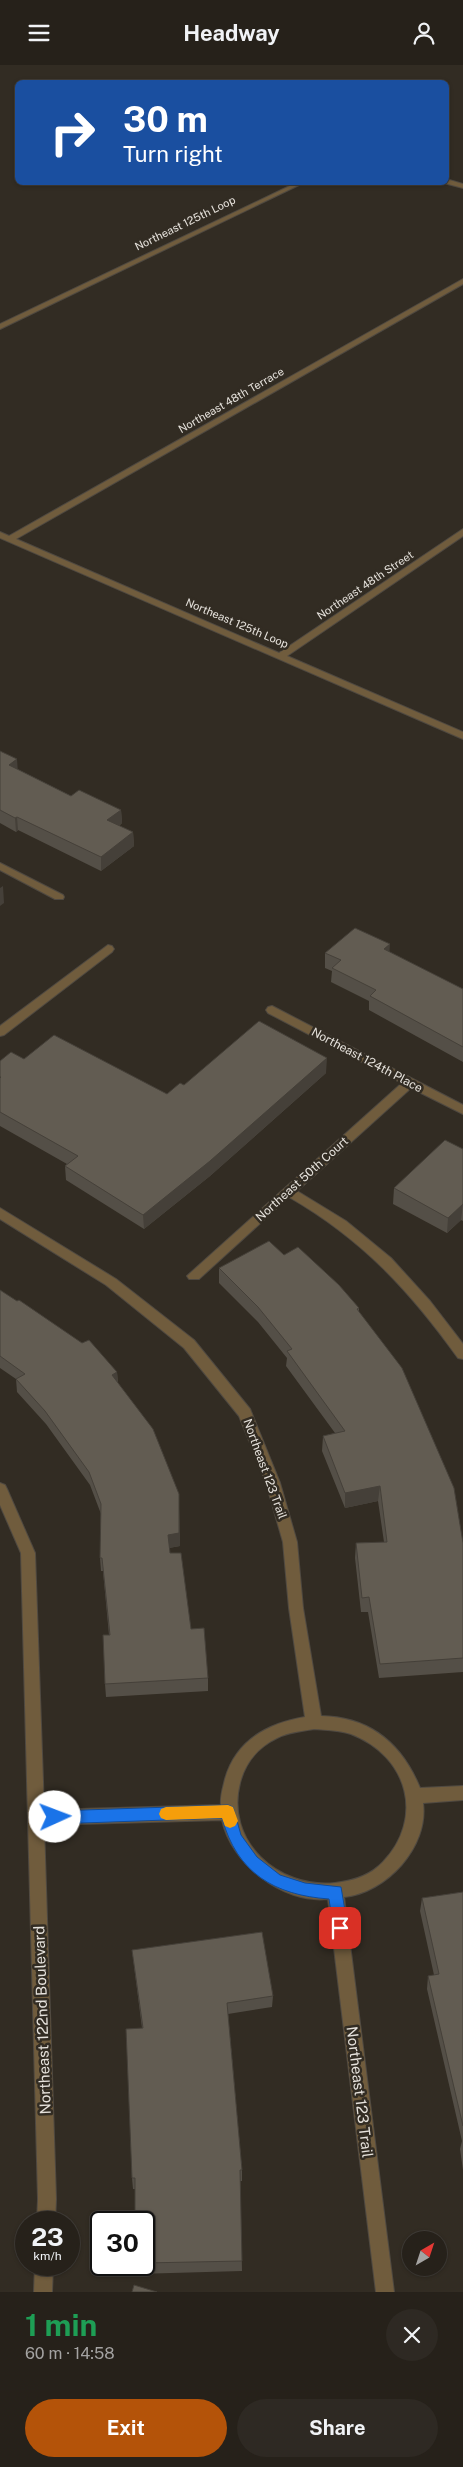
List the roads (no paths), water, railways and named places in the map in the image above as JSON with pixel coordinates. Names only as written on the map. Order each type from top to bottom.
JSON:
[{"type":"street","points":[[449,182],[463,186]]},
{"type":"street","name":"Northeast 125th Loop","points":[[0,327],[296,185]]},
{"type":"street","name":"Northeast 48th Terrace","points":[[9,539],[463,281]]},
{"type":"street","name":"Northeast 48th Street","points":[[281,656],[463,532]]},
{"type":"street","name":"Northeast 125th Loop","points":[[0,535],[463,736]]},
{"type":"street","points":[[0,866],[59,897]]},
{"type":"street","points":[[0,1032],[108,949]]},
{"type":"street","name":"Northeast 124th Place","points":[[272,1010],[463,1110]]},
{"type":"street","name":"Northeast 50th Court","points":[[194,1276],[410,1082]]},
{"type":"street","points":[[288,1191],[349,1228],[388,1262],[440,1321],[463,1354]]},
{"type":"street","name":"Northeast 123 Trail","points":[[0,1213],[111,1282],[189,1344],[245,1413],[273,1483],[290,1542],[296,1608],[314,1722]]},
{"type":"street","name":"Northeast 122nd Boulevard","points":[[0,1489],[28,1553],[46,2211]]},
{"type":"street","points":[[314,1722],[341,1724],[367,1734],[389,1750],[406,1771],[414,1796],[414,1822],[405,1847],[394,1862],[388,1869],[364,1884],[335,1892],[305,1890],[276,1880],[251,1862],[235,1838],[228,1811],[230,1784],[241,1760],[260,1740],[286,1727],[314,1722]]},
{"type":"street","points":[[414,1796],[463,1793]]},
{"type":"street","points":[[36,1818],[228,1811]]},
{"type":"street","name":"Northeast 123 Trail","points":[[335,1892],[386,2292]]},
{"type":"street","points":[[42,2292],[43,2276]]}]
